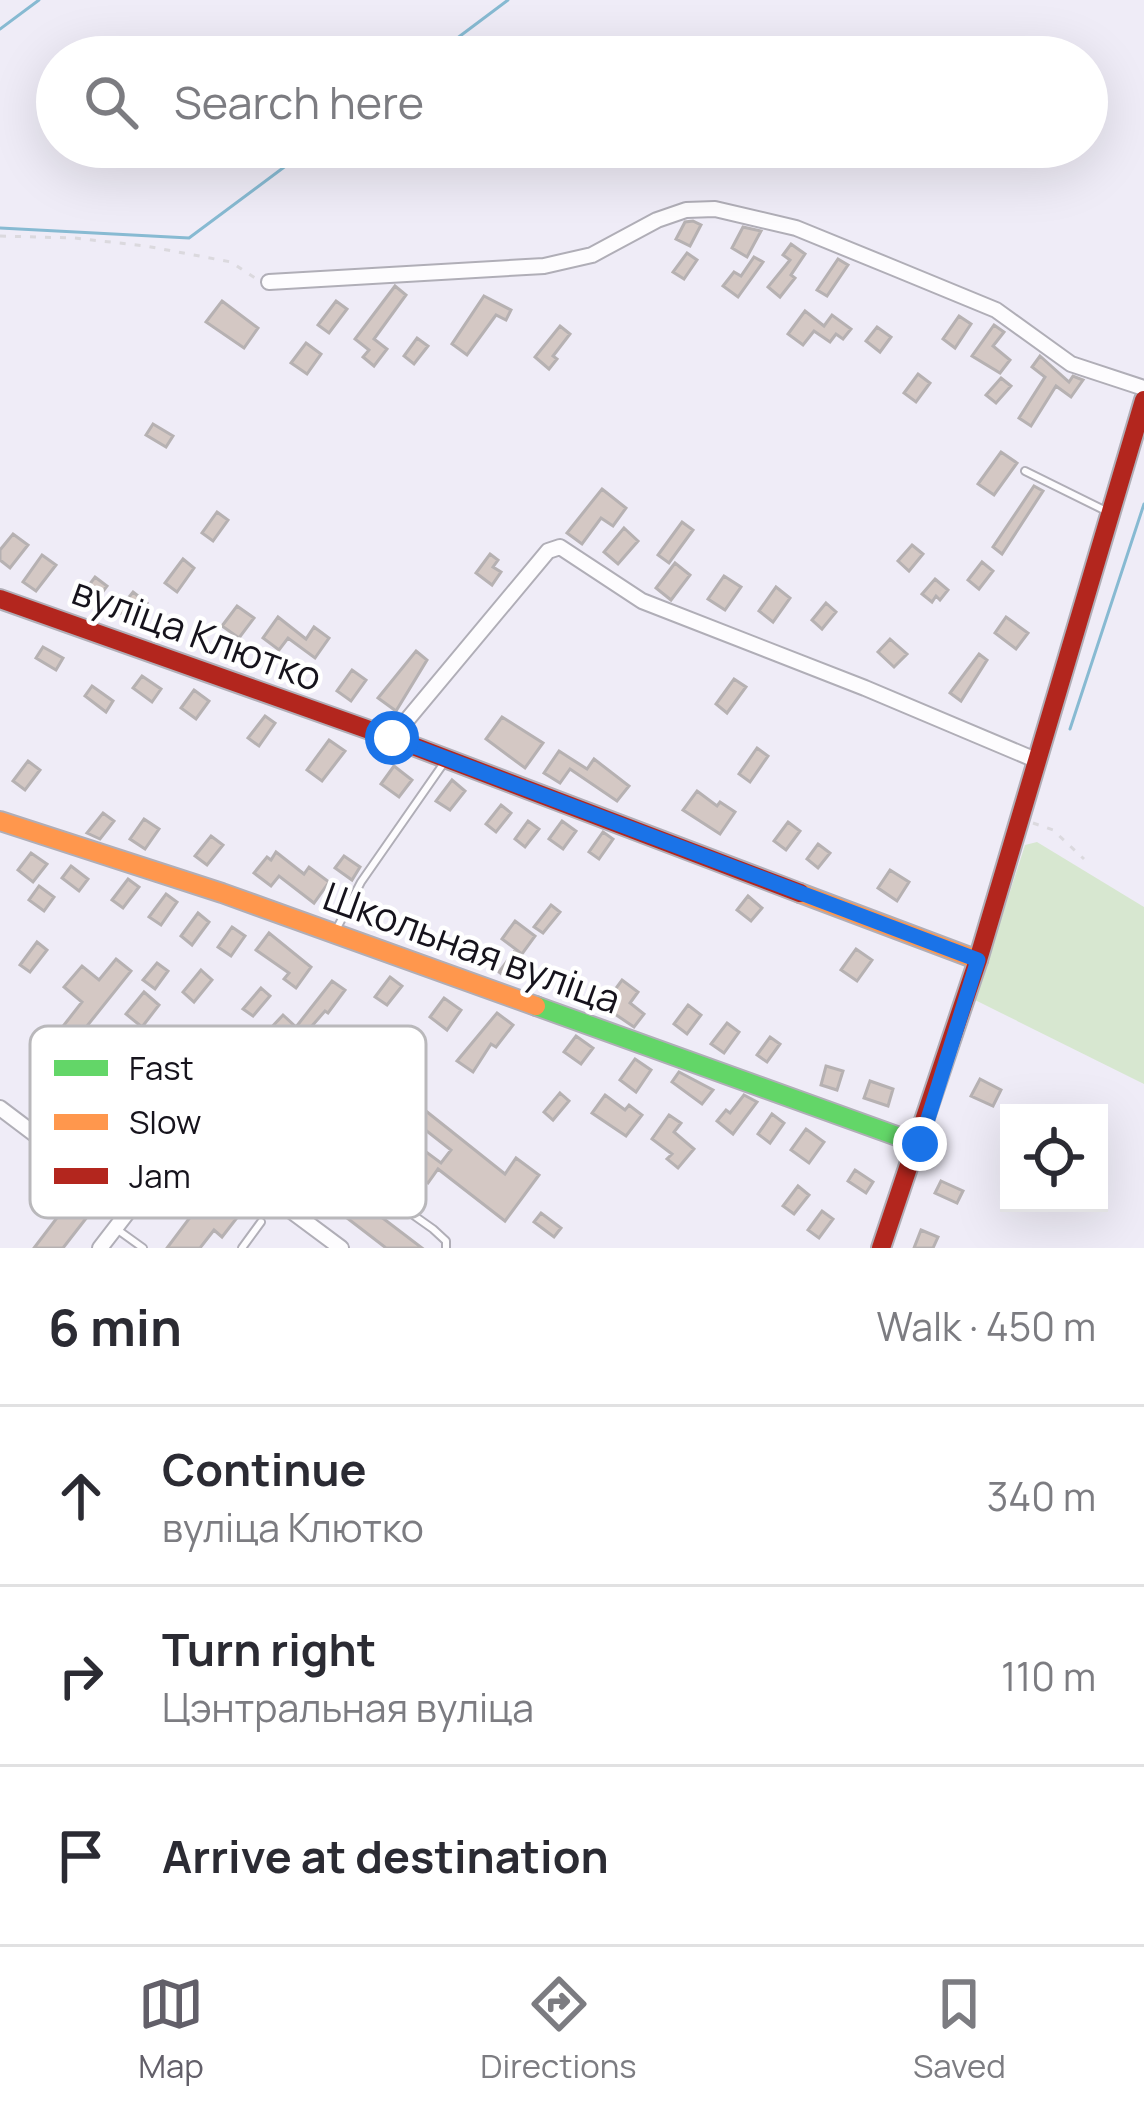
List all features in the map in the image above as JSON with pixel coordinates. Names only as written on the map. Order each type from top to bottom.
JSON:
[{"type":"street","points":[[269,282],[544,266],[592,255],[686,210],[716,209],[796,228],[996,310],[1071,364],[1144,388]]},
{"type":"street","points":[[881,1248],[920,1144],[978,960],[1144,400]]},
{"type":"street","points":[[392,738],[548,550],[560,547],[642,601],[1038,761]]},
{"type":"street","name":"вуліца Клютко","points":[[0,599],[392,738],[978,960]]},
{"type":"street","name":"Школьная вуліца","points":[[0,821],[334,933],[920,1144]]},
{"type":"street","points":[[0,1108],[30,1131]]},
{"type":"street","points":[[100,1248],[123,1218]]},
{"type":"street","points":[[298,1218],[341,1248]]},
{"type":"lane","points":[[1025,471],[1111,514]]},
{"type":"lane","points":[[334,933],[361,882],[447,759]]},
{"type":"lane","points":[[417,1218],[446,1241],[446,1248]]},
{"type":"lane","points":[[242,1248],[261,1222]]},
{"type":"lane","points":[[115,1228],[143,1248]]},
{"type":"path","points":[[0,236],[74,238],[207,256],[231,262],[269,282]]},
{"type":"path","points":[[1020,820],[1053,830],[1084,859]]},
{"type":"green space","points":[[1037,842],[1144,907],[1144,1084],[975,1000],[1025,845]]},
{"type":"building","points":[[685,222],[701,225],[690,246],[676,239]]},
{"type":"building","points":[[743,227],[761,231],[747,257],[732,248]]},
{"type":"building","points":[[791,244],[805,254],[780,297],[768,287],[790,260],[783,255]]},
{"type":"building","points":[[687,253],[697,260],[684,279],[673,272]]},
{"type":"building","points":[[754,257],[763,262],[738,297],[723,286],[734,272],[741,276]]},
{"type":"building","points":[[838,259],[848,265],[827,296],[817,290]]},
{"type":"building","points":[[395,286],[406,295],[374,339],[387,349],[374,366],[363,357],[369,350],[355,339]]},
{"type":"building","points":[[484,296],[511,310],[506,320],[496,315],[467,355],[452,344]]},
{"type":"building","points":[[222,301],[258,328],[244,348],[206,322]]},
{"type":"building","points":[[336,301],[347,309],[329,333],[318,325]]},
{"type":"building","points":[[805,311],[824,326],[832,315],[851,329],[843,339],[836,334],[830,342],[814,331],[803,345],[788,334]]},
{"type":"building","points":[[959,316],[971,324],[955,348],[943,339]]},
{"type":"building","points":[[994,325],[1004,332],[993,346],[1010,360],[1000,373],[972,356]]},
{"type":"building","points":[[560,326],[570,334],[549,369],[535,357]]},
{"type":"building","points":[[877,327],[891,337],[880,352],[866,341]]},
{"type":"building","points":[[417,338],[428,346],[414,364],[404,356]]},
{"type":"building","points":[[306,343],[321,354],[307,374],[291,363]]},
{"type":"building","points":[[1040,356],[1069,382],[1073,376],[1083,380],[1071,397],[1056,386],[1031,426],[1019,418],[1045,377],[1032,367]]},
{"type":"building","points":[[918,374],[930,383],[916,402],[904,393]]},
{"type":"building","points":[[1001,378],[1011,386],[996,403],[986,395]]},
{"type":"building","points":[[153,424],[173,436],[166,447],[146,435]]},
{"type":"building","points":[[1001,452],[1017,463],[994,495],[978,484]]},
{"type":"building","points":[[1034,486],[1043,491],[1002,554],[993,547]]},
{"type":"building","points":[[602,489],[626,508],[613,526],[601,518],[582,544],[567,533]]},
{"type":"building","points":[[217,512],[228,520],[213,541],[202,533]]},
{"type":"building","points":[[682,522],[693,530],[669,563],[658,555]]},
{"type":"building","points":[[624,528],[638,541],[618,564],[604,552]]},
{"type":"building","points":[[13,534],[28,545],[10,568],[0,560],[0,550]]},
{"type":"building","points":[[912,545],[923,554],[909,571],[898,561]]},
{"type":"building","points":[[490,554],[498,560],[493,567],[501,572],[492,585],[476,573]]},
{"type":"building","points":[[42,555],[56,565],[36,591],[23,582]]},
{"type":"building","points":[[183,559],[194,568],[177,592],[165,583]]},
{"type":"building","points":[[982,562],[993,571],[979,589],[968,580]]},
{"type":"building","points":[[675,563],[690,575],[671,600],[656,588]]},
{"type":"building","points":[[724,576],[741,587],[725,610],[708,599]]},
{"type":"building","points":[[95,577],[107,586],[92,606],[80,597]]},
{"type":"building","points":[[935,579],[948,590],[932,602],[922,594]]},
{"type":"building","points":[[776,587],[790,598],[773,622],[759,611]]},
{"type":"building","points":[[133,592],[147,603],[133,622],[118,611]]},
{"type":"building","points":[[826,603],[836,612],[822,629],[812,620]]},
{"type":"building","points":[[237,606],[254,618],[239,638],[222,626]]},
{"type":"building","points":[[278,617],[306,639],[314,627],[329,638],[315,658],[288,638],[279,650],[263,638]]},
{"type":"building","points":[[1006,617],[1028,633],[1016,649],[995,633]]},
{"type":"building","points":[[890,639],[907,654],[894,667],[878,652]]},
{"type":"building","points":[[43,647],[63,658],[56,670],[36,658]]},
{"type":"building","points":[[416,651],[427,660],[396,711],[378,698]]},
{"type":"building","points":[[979,654],[987,660],[961,701],[950,693]]},
{"type":"building","points":[[352,670],[366,680],[351,701],[337,691]]},
{"type":"building","points":[[142,676],[161,689],[152,702],[133,688]]},
{"type":"building","points":[[734,679],[746,687],[727,713],[716,704]]},
{"type":"building","points":[[92,686],[113,701],[106,712],[85,696]]},
{"type":"building","points":[[194,690],[209,701],[196,719],[181,708]]},
{"type":"building","points":[[265,716],[275,723],[259,746],[248,738]]},
{"type":"building","points":[[502,717],[543,743],[525,768],[486,739]]},
{"type":"building","points":[[329,740],[345,751],[322,781],[307,770]]},
{"type":"building","points":[[757,748],[768,756],[750,782],[739,774]]},
{"type":"building","points":[[559,751],[587,769],[594,759],[629,786],[617,801],[570,769],[560,783],[544,773]]},
{"type":"building","points":[[28,761],[40,770],[25,790],[13,781]]},
{"type":"building","points":[[394,766],[412,780],[399,797],[381,784]]},
{"type":"building","points":[[452,780],[465,791],[450,810],[436,801]]},
{"type":"building","points":[[697,791],[735,812],[720,834],[683,810]]},
{"type":"building","points":[[501,805],[511,813],[496,832],[486,824]]},
{"type":"building","points":[[103,813],[114,821],[100,839],[87,833]]},
{"type":"building","points":[[144,819],[159,829],[145,849],[130,839]]},
{"type":"building","points":[[528,821],[539,829],[525,847],[515,839]]},
{"type":"building","points":[[562,821],[576,831],[563,849],[549,839]]},
{"type":"building","points":[[788,822],[800,831],[786,850],[774,841]]},
{"type":"building","points":[[603,832],[613,839],[599,859],[589,852]]},
{"type":"building","points":[[211,836],[223,845],[207,865],[195,856]]},
{"type":"building","points":[[818,844],[830,853],[818,868],[807,859]]},
{"type":"building","points":[[276,852],[304,874],[309,867],[329,882],[314,903],[279,876],[271,886],[254,873]]},
{"type":"building","points":[[31,853],[47,864],[33,882],[18,870]]},
{"type":"building","points":[[344,856],[360,867],[352,880],[335,868]]},
{"type":"building","points":[[71,866],[88,879],[79,891],[62,878]]},
{"type":"building","points":[[890,870],[909,882],[897,901],[878,888]]},
{"type":"building","points":[[128,879],[139,887],[123,908],[112,900]]},
{"type":"building","points":[[39,886],[54,897],[44,911],[29,900]]},
{"type":"building","points":[[166,894],[177,902],[161,925],[149,917]]},
{"type":"building","points":[[748,896],[762,908],[751,921],[737,910]]},
{"type":"building","points":[[551,905],[560,912],[543,933],[534,927]]},
{"type":"building","points":[[198,913],[209,922],[192,945],[181,936]]},
{"type":"building","points":[[515,921],[535,936],[522,954],[502,939]]},
{"type":"building","points":[[232,927],[245,936],[231,956],[218,947]]},
{"type":"building","points":[[269,933],[311,967],[296,988],[284,979],[289,973],[256,950]]},
{"type":"building","points":[[37,942],[47,950],[30,972],[20,965]]},
{"type":"building","points":[[856,949],[872,960],[857,981],[841,970]]},
{"type":"building","points":[[514,952],[523,958],[508,979],[499,972]]},
{"type":"building","points":[[116,959],[131,971],[87,1026],[64,1025],[82,1002],[64,987],[82,966],[99,980]]},
{"type":"building","points":[[157,963],[168,971],[155,989],[143,980]]},
{"type":"building","points":[[201,970],[212,980],[194,1002],[183,992]]},
{"type":"building","points":[[571,974],[583,983],[570,1000],[558,991]]},
{"type":"building","points":[[390,977],[402,986],[387,1005],[375,997]]},
{"type":"building","points":[[622,980],[638,992],[630,1003],[644,1014],[634,1027],[603,1006]]},
{"type":"building","points":[[332,981],[345,990],[312,1026],[297,1026]]},
{"type":"building","points":[[261,988],[270,996],[253,1016],[243,1009]]},
{"type":"building","points":[[144,992],[159,1005],[143,1026],[126,1014]]},
{"type":"building","points":[[444,998],[461,1010],[447,1030],[430,1017]]},
{"type":"building","points":[[688,1005],[701,1015],[687,1034],[674,1024]]},
{"type":"building","points":[[497,1013],[513,1025],[496,1047],[491,1044],[473,1072],[457,1061]]},
{"type":"building","points":[[283,1015],[295,1026],[273,1026]]},
{"type":"building","points":[[727,1023],[739,1032],[724,1053],[711,1044]]},
{"type":"building","points":[[576,1036],[593,1048],[581,1064],[564,1052]]},
{"type":"building","points":[[770,1037],[780,1044],[767,1062],[757,1055]]},
{"type":"building","points":[[635,1059],[651,1070],[636,1092],[620,1080]]},
{"type":"building","points":[[826,1066],[843,1071],[837,1090],[821,1085]]},
{"type":"building","points":[[679,1072],[713,1090],[702,1104],[672,1082]]},
{"type":"building","points":[[980,1079],[1001,1090],[993,1106],[971,1096]]},
{"type":"building","points":[[870,1081],[893,1089],[888,1106],[864,1098]]},
{"type":"building","points":[[560,1093],[569,1101],[553,1120],[544,1112]]},
{"type":"building","points":[[605,1095],[625,1110],[629,1105],[642,1115],[626,1136],[592,1113]]},
{"type":"building","points":[[744,1095],[757,1102],[733,1134],[717,1121]]},
{"type":"building","points":[[426,1111],[505,1174],[516,1158],[539,1175],[505,1221],[438,1169],[426,1182],[426,1152],[441,1163],[451,1150],[426,1130]]},
{"type":"building","points":[[772,1114],[784,1123],[770,1143],[758,1134]]},
{"type":"building","points":[[669,1115],[681,1123],[674,1132],[694,1149],[678,1168],[667,1159],[672,1154],[652,1139]]},
{"type":"building","points":[[806,1129],[824,1142],[809,1163],[791,1150]]},
{"type":"building","points":[[855,1170],[873,1182],[866,1193],[848,1181]]},
{"type":"building","points":[[941,1181],[963,1191],[957,1203],[935,1193]]},
{"type":"building","points":[[798,1186],[809,1195],[794,1214],[783,1206]]},
{"type":"building","points":[[822,1211],[833,1219],[819,1238],[808,1230]]},
{"type":"building","points":[[541,1213],[561,1228],[554,1237],[534,1222]]},
{"type":"building","points":[[57,1218],[86,1218],[63,1248],[34,1248]]},
{"type":"building","points":[[190,1218],[236,1219],[222,1237],[214,1230],[200,1248],[167,1248]]},
{"type":"building","points":[[347,1218],[383,1218],[422,1248],[386,1248]]},
{"type":"building","points":[[921,1230],[938,1237],[933,1248],[914,1248]]},
{"type":"waterway","points":[[0,29],[39,0]]},
{"type":"waterway","points":[[460,36],[508,0]]},
{"type":"waterway","points":[[0,228],[189,238],[283,168]]},
{"type":"waterway","points":[[1070,729],[1144,504]]},
{"type":"traffic: fast","points":[[536,1006],[919,1144]]},
{"type":"traffic: slow","points":[[0,821],[222,893],[536,1006]]},
{"type":"traffic: slow","points":[[800,893],[978,960]]},
{"type":"traffic: jam","points":[[881,1248],[978,960],[1144,400]]},
{"type":"traffic: jam","points":[[0,599],[392,738],[800,893]]},
{"type":"route","points":[[392,738],[978,960],[920,1144]]}]
